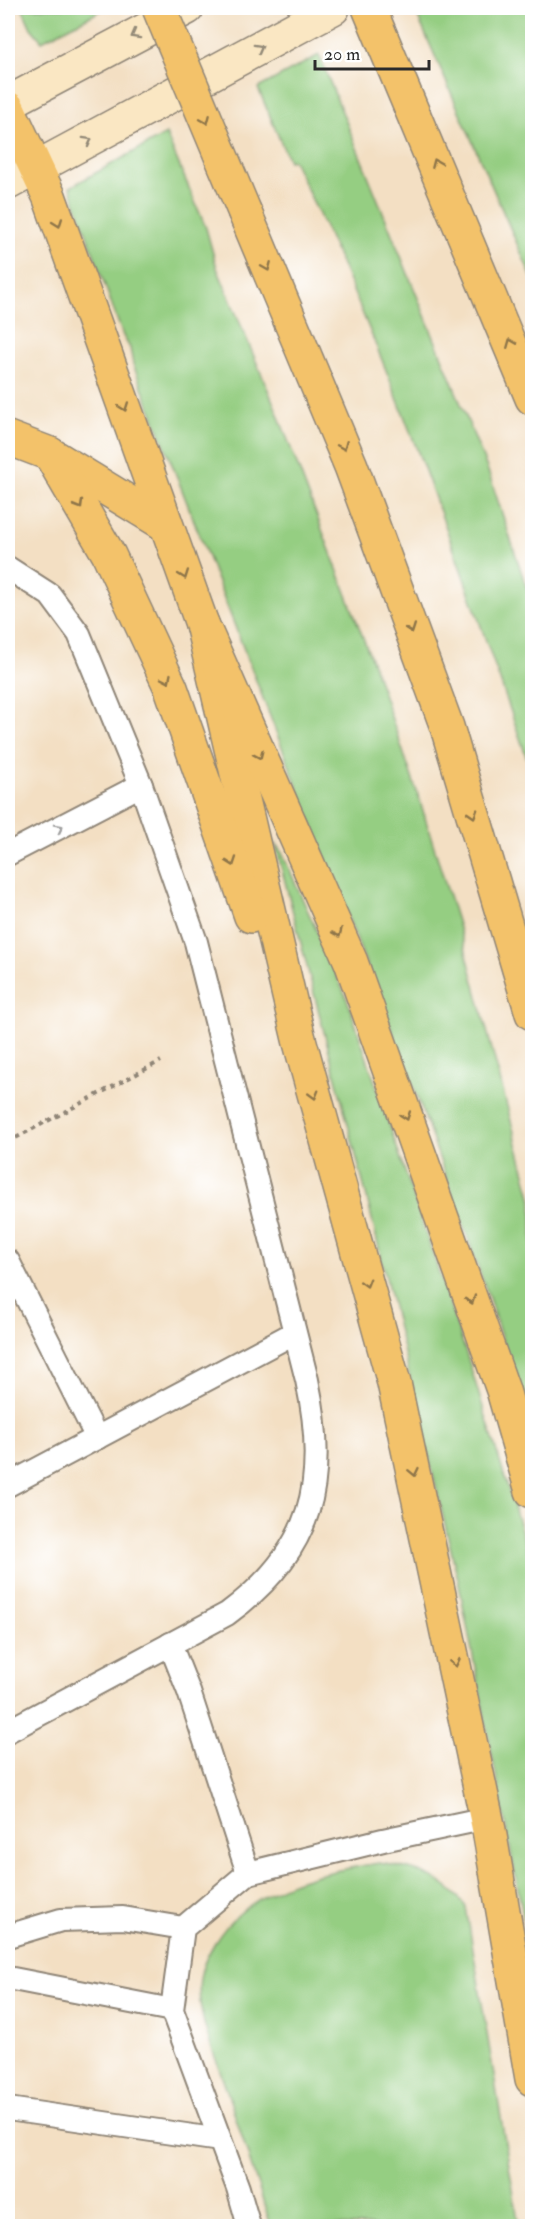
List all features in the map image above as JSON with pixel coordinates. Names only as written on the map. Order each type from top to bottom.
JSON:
[{"type":"main road","points":[[159,8],[351,466],[447,727],[532,1012]]},
{"type":"main road","points":[[8,103],[187,8]]},
{"type":"main road","points":[[8,183],[333,8]]},
{"type":"main road","points":[[369,8],[419,121],[532,398]]},
{"type":"main road","points":[[8,108],[49,196],[202,624],[351,962],[503,1390],[532,1491]]},
{"type":"main road","points":[[8,438],[50,454],[166,525]]},
{"type":"main road","points":[[50,454],[109,555],[171,688],[246,903],[298,1039]]},
{"type":"main road","points":[[202,624],[298,1039],[394,1383],[487,1818],[532,2079]]},
{"type":"lane","points":[[8,568],[50,595],[79,634],[141,785],[196,942],[314,1411],[317,1442],[314,1486],[301,1532],[287,1556],[251,1597],[227,1614],[8,1731]]},
{"type":"lane","points":[[8,854],[141,785]]},
{"type":"lane","points":[[8,1261],[97,1438]]},
{"type":"lane","points":[[8,1485],[294,1333]]},
{"type":"lane","points":[[170,1644],[189,1692],[248,1873]]},
{"type":"lane","points":[[249,2226],[238,2188],[172,2010],[183,1928],[248,1873],[383,1840],[487,1818]]},
{"type":"lane","points":[[8,1936],[62,1920],[123,1918],[183,1928]]},
{"type":"lane","points":[[8,1978],[172,2010]]},
{"type":"lane","points":[[8,2109],[220,2140]]},
{"type":"path","points":[[8,1142],[161,1061]]},
{"type":"green space","points":[[22,8],[106,8],[42,41],[31,28]]},
{"type":"green space","points":[[414,8],[532,8],[532,278]]},
{"type":"green space","points":[[319,55],[487,468],[532,604],[532,773],[422,462],[392,386],[328,234],[293,160],[289,161],[258,88]]},
{"type":"green space","points":[[166,134],[206,228],[217,268],[276,409],[372,661],[418,795],[464,944],[532,1200],[532,1435],[488,1295],[411,1079],[133,364],[130,348],[123,336],[70,187]]},
{"type":"green space","points":[[275,843],[282,853],[347,999],[468,1359],[532,1565],[532,1961],[458,1579],[365,1190]]},
{"type":"green space","points":[[379,1863],[416,1871],[438,1881],[458,1897],[466,1907],[519,2226],[271,2226],[203,2020],[199,1992],[202,1969],[214,1944],[229,1924],[246,1908],[266,1895],[309,1877]]}]
